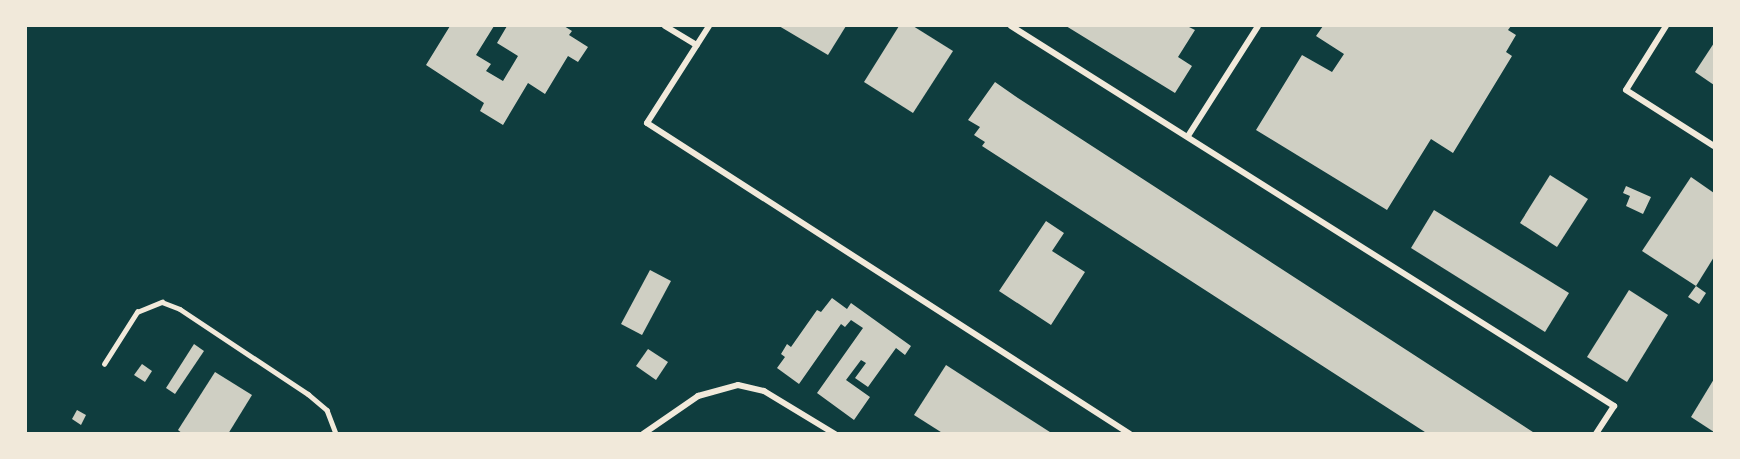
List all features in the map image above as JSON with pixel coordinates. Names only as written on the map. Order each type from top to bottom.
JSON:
[{"type":"street","points":[[665,26],[697,45]]},
{"type":"street","points":[[709,26],[647,123],[1130,434]]},
{"type":"street","points":[[1011,26],[1614,406],[1596,434]]},
{"type":"street","points":[[1188,136],[1258,26]]},
{"type":"street","points":[[1666,26],[1626,90],[1714,146]]},
{"type":"street","points":[[643,434],[698,396],[738,385],[764,391],[835,434]]},
{"type":"lane","points":[[104,364],[137,312],[162,302],[180,309],[308,394],[327,410],[336,434]]},
{"type":"building","points":[[450,26],[494,26],[476,55],[491,64],[486,71],[503,81],[518,56],[497,43],[507,26],[564,26],[572,31],[569,35],[588,47],[578,62],[568,56],[545,94],[528,83],[503,125],[480,111],[484,103],[426,65]]},
{"type":"building","points":[[779,26],[846,26],[828,55]]},
{"type":"building","points":[[899,26],[913,26],[953,51],[913,113],[864,82]]},
{"type":"building","points":[[1066,26],[1187,26],[1195,30],[1178,57],[1192,66],[1175,93]]},
{"type":"building","points":[[1323,26],[1511,26],[1508,30],[1516,35],[1506,52],[1512,56],[1453,153],[1431,139],[1387,210],[1256,130],[1302,55],[1332,72],[1344,54],[1316,36]]},
{"type":"building","points":[[1714,43],[1714,85],[1695,72]]},
{"type":"building","points":[[995,82],[1536,434],[1428,434],[982,146],[985,142],[974,135],[980,127],[968,120]]},
{"type":"building","points":[[1550,175],[1588,199],[1557,247],[1520,223]]},
{"type":"building","points":[[1691,177],[1714,193],[1714,257],[1696,286],[1642,251]]},
{"type":"building","points":[[1626,186],[1651,197],[1643,214],[1626,206],[1630,196],[1623,193]]},
{"type":"building","points":[[1434,210],[1569,293],[1545,332],[1411,248]]},
{"type":"building","points":[[1046,221],[1064,233],[1052,251],[1085,272],[1051,325],[999,291]]},
{"type":"building","points":[[650,270],[671,281],[642,335],[621,324]]},
{"type":"building","points":[[1696,286],[1706,293],[1699,304],[1688,297]]},
{"type":"building","points":[[1629,290],[1668,315],[1627,382],[1587,357]]},
{"type":"building","points":[[832,298],[847,309],[851,303],[911,346],[905,355],[896,348],[868,387],[855,378],[866,363],[861,360],[846,380],[870,397],[854,420],[817,393],[863,328],[851,320],[845,327],[841,324],[799,384],[777,368],[785,357],[781,354],[787,344],[791,347],[817,310],[821,312]]},
{"type":"building","points":[[194,344],[204,351],[175,394],[166,388]]},
{"type":"building","points":[[648,349],[668,362],[656,380],[636,366]]},
{"type":"building","points":[[142,364],[152,371],[145,382],[134,375]]},
{"type":"building","points":[[946,365],[1053,434],[944,434],[914,415]]},
{"type":"building","points":[[215,372],[252,395],[228,434],[183,434],[178,430]]},
{"type":"building","points":[[1714,379],[1714,432],[1691,417]]},
{"type":"building","points":[[77,410],[86,415],[81,425],[72,419]]}]
